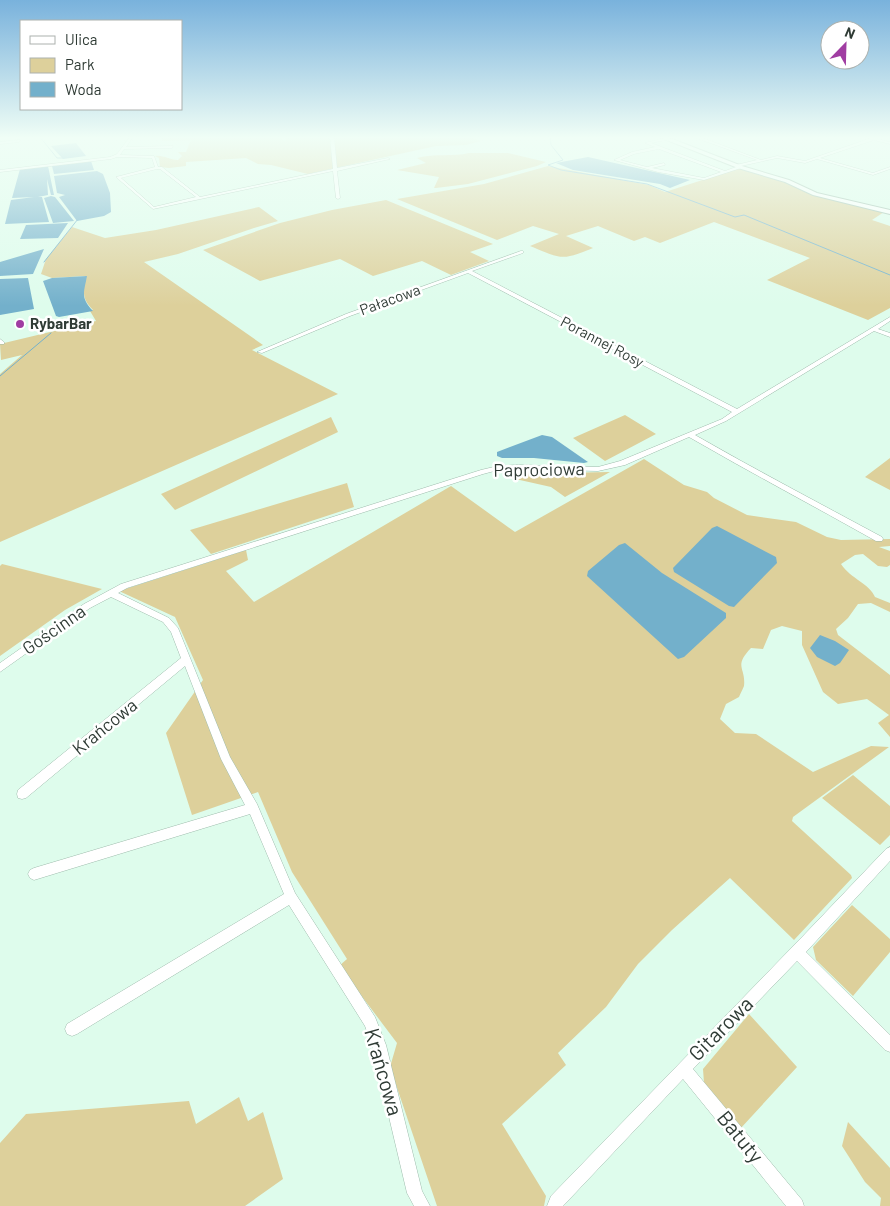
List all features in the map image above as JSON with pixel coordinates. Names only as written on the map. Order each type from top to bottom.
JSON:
[{"type":"street","points":[[136,193],[153,208],[221,193]]},
{"type":"street","points":[[193,193],[199,198]]},
{"type":"street","points":[[338,193],[338,198]]},
{"type":"street","points":[[812,193],[890,212]]},
{"type":"street","name":"Pałacowa","points":[[260,352],[348,315],[521,252]]},
{"type":"street","name":"Porannej Rosy","points":[[468,271],[737,412]]},
{"type":"street","name":"Paprociowa","points":[[110,593],[130,584],[481,472],[498,468],[517,467],[586,470],[622,464],[724,420],[890,319]]},
{"type":"street","points":[[873,329],[890,335]]},
{"type":"street","points":[[690,435],[757,474],[778,483],[880,538]]},
{"type":"street","name":"Krańcowa","points":[[110,593],[166,620],[175,630],[226,759],[253,808],[291,897],[370,1022],[379,1045],[415,1193],[422,1206]]},
{"type":"street","name":"Gościnna","points":[[0,668],[66,620],[110,593]]},
{"type":"street","name":"Krańcowa","points":[[22,794],[187,659]]},
{"type":"street","points":[[34,874],[253,808]]},
{"type":"street","name":"Gitarowa","points":[[554,1206],[556,1201],[890,853]]},
{"type":"street","points":[[72,1029],[291,897]]},
{"type":"street","points":[[797,952],[890,1045]]},
{"type":"street","name":"Batuty","points":[[683,1068],[796,1206]]},
{"type":"green space","points":[[430,193],[809,193],[884,212],[872,220],[890,226],[890,308],[868,320],[767,280],[810,258],[714,222],[660,243],[645,237],[634,241],[598,226],[566,236],[593,248],[568,257],[562,257],[530,246],[559,234],[533,226],[497,240],[397,199]]},
{"type":"green space","points":[[386,200],[493,244],[470,252],[489,261],[451,275],[422,261],[373,276],[340,259],[260,281],[203,250],[280,223],[332,210]]},
{"type":"green space","points":[[259,207],[278,221],[178,254],[144,262],[263,345],[252,350],[338,394],[0,542],[0,374],[22,355],[1,360],[0,344],[96,321],[90,311],[93,310],[85,298],[85,276],[52,278],[41,274],[46,259],[72,227],[105,238],[156,230]]},
{"type":"green space","points":[[625,415],[656,434],[605,461],[573,438]]},
{"type":"green space","points":[[331,417],[338,432],[175,510],[161,494]]},
{"type":"green space","points":[[890,458],[890,490],[865,477]]},
{"type":"green space","points":[[644,459],[684,485],[707,492],[714,498],[747,515],[796,522],[827,537],[841,540],[890,539],[890,546],[879,547],[890,551],[890,565],[887,567],[878,566],[863,554],[855,555],[841,564],[850,574],[869,588],[875,597],[890,603],[890,612],[871,603],[858,604],[848,618],[836,629],[838,635],[890,675],[890,737],[878,723],[889,715],[867,699],[838,704],[823,692],[802,645],[802,631],[782,626],[771,630],[763,649],[751,648],[746,654],[741,663],[744,687],[739,697],[726,704],[720,719],[735,733],[756,734],[813,772],[871,746],[889,747],[793,817],[792,821],[852,878],[794,940],[730,878],[672,930],[638,964],[606,1007],[558,1053],[566,1065],[502,1124],[546,1196],[544,1206],[437,1206],[390,1067],[397,1043],[339,966],[347,959],[292,872],[258,792],[192,815],[166,733],[203,680],[175,617],[119,591],[246,550],[248,560],[226,571],[254,602],[451,486],[515,532]]},
{"type":"green space","points":[[517,470],[558,473],[610,472],[565,497],[551,487],[511,478]]},
{"type":"green space","points":[[347,483],[354,507],[211,554],[190,530]]},
{"type":"green space","points":[[2,564],[102,589],[65,610],[0,656],[0,566]]},
{"type":"green space","points":[[853,775],[890,806],[890,835],[880,845],[822,798]]},
{"type":"green space","points":[[852,905],[890,939],[890,952],[853,996],[816,960],[813,947]]},
{"type":"green space","points":[[749,1014],[797,1067],[740,1129],[704,1083],[703,1069]]},
{"type":"green space","points":[[239,1097],[248,1121],[263,1112],[283,1179],[245,1206],[0,1206],[0,1143],[26,1114],[189,1101],[196,1124]]},
{"type":"green space","points":[[848,1122],[890,1168],[890,1206],[880,1206],[881,1198],[865,1182],[842,1146]]},
{"type":"water","points":[[13,193],[48,193],[48,195],[38,197],[42,197],[49,222],[5,224],[11,200],[34,197],[12,198]]},
{"type":"water","points":[[58,193],[110,193],[111,212],[104,216],[77,221],[59,197],[65,195]]},
{"type":"water","points":[[55,197],[74,221],[53,223],[44,198]]},
{"type":"water","points":[[68,223],[58,238],[20,239],[26,225]]},
{"type":"water","points":[[44,249],[33,274],[0,276],[0,262]]},
{"type":"water","points":[[87,276],[84,295],[86,302],[93,311],[56,316],[43,281],[52,278]]},
{"type":"water","points":[[28,278],[34,309],[0,315],[0,279]]},
{"type":"water","points":[[542,435],[552,437],[588,462],[502,458],[497,456],[497,452]]},
{"type":"water","points":[[717,526],[776,557],[777,563],[734,607],[729,606],[674,572],[673,568],[712,528]]},
{"type":"water","points":[[625,543],[662,573],[726,613],[726,618],[684,657],[678,659],[587,576],[588,571],[619,545]]},
{"type":"water","points":[[820,635],[835,641],[849,650],[840,663],[835,666],[817,657],[810,648]]},
{"type":"waterway","points":[[672,193],[735,217],[744,215],[890,275]]},
{"type":"waterway","points":[[44,262],[78,219]]},
{"type":"waterway","points":[[0,376],[51,333]]},
{"type":"place","name":"RybarBar","points":[[20,324]]}]
